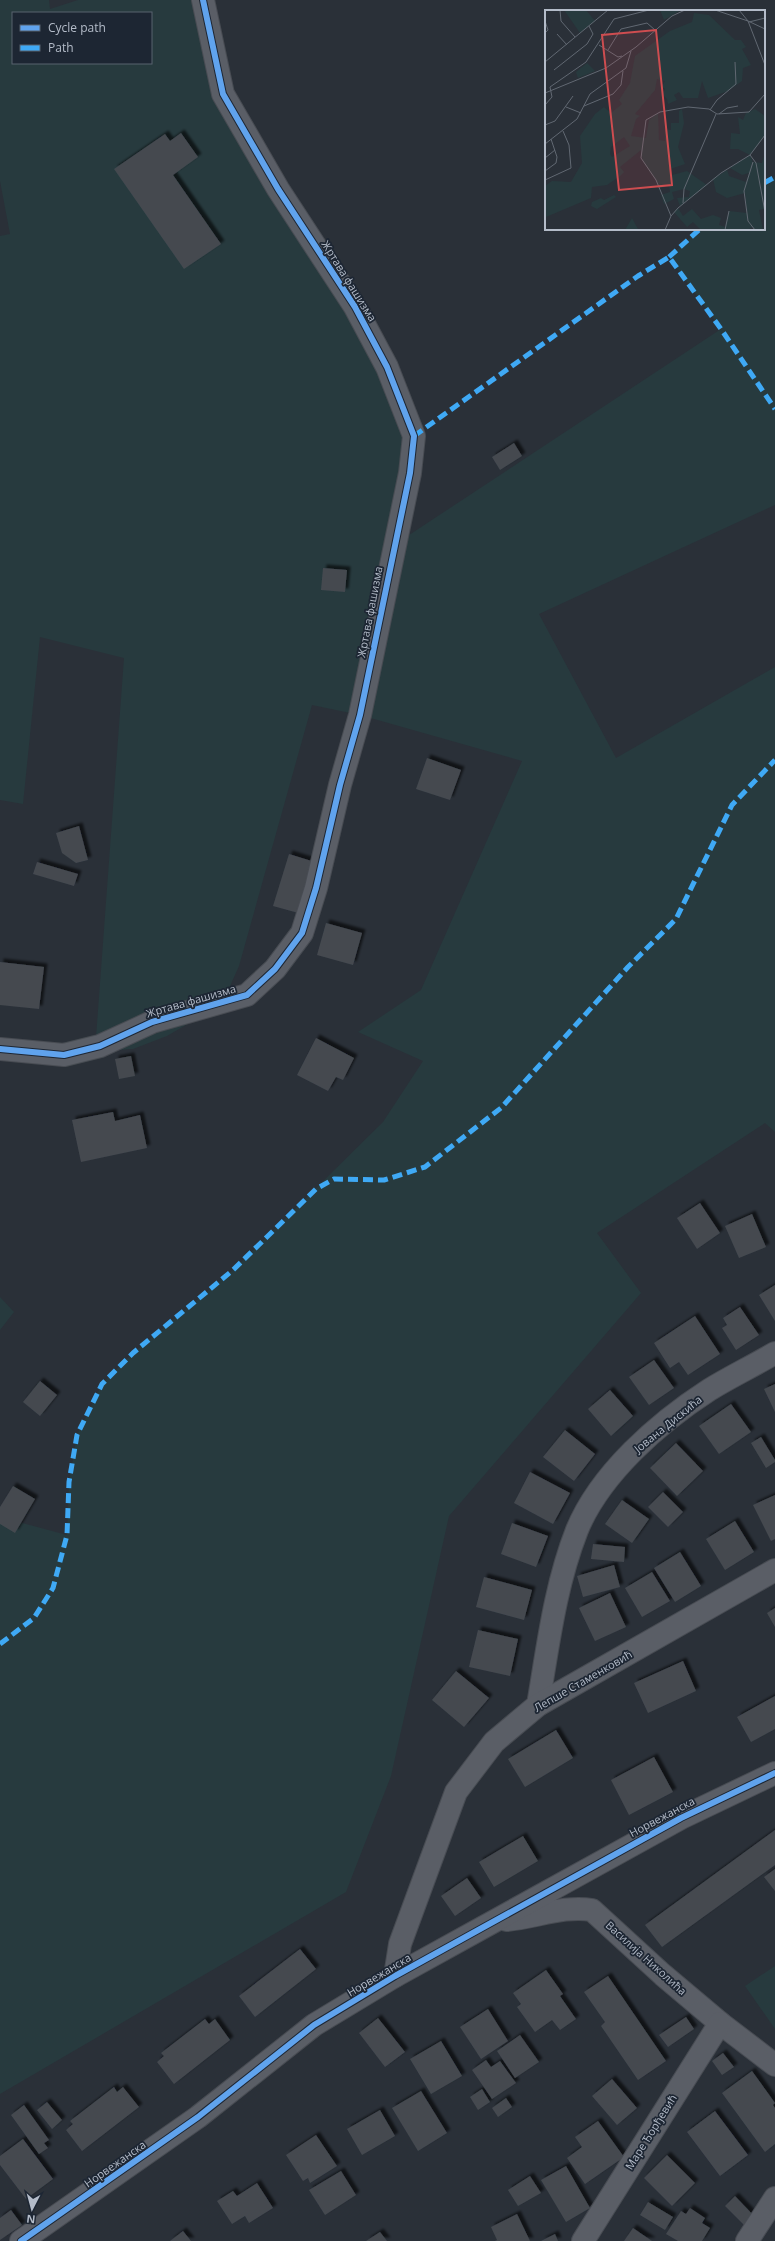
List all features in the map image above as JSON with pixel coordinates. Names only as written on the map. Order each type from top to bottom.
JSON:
[{"type":"street","name":"Жртава фашизма","points":[[0,1050],[64,1055],[100,1046],[152,1022],[247,996],[275,969],[302,933],[316,888],[340,785],[360,715],[410,473],[414,436],[387,367],[355,307],[278,189],[226,100],[203,0]]},
{"type":"street","name":"Јована Дискића","points":[[538,1705],[557,1593],[577,1530],[589,1506],[628,1457],[652,1434],[708,1391],[775,1353]]},
{"type":"street","name":"Лепше Стаменковић","points":[[395,1976],[400,1944],[456,1792],[494,1742],[538,1705],[775,1570]]},
{"type":"street","name":"Норвежанска","points":[[21,2241],[198,2117],[314,2026],[395,1976],[681,1818],[775,1773]]},
{"type":"street","name":"Василија Николића","points":[[497,1920],[524,1919],[581,1908],[592,1910],[663,1975],[720,2023],[775,2065]]},
{"type":"street","name":"Маре Ђорђевић","points":[[583,2241],[720,2023]]},
{"type":"street","points":[[747,2241],[775,2198]]},
{"type":"green space","points":[[0,0],[49,0],[50,9],[78,0],[204,0],[223,94],[278,189],[414,436],[394,545],[721,329],[669,257],[699,230],[765,230],[765,182],[775,177],[775,505],[539,614],[616,758],[775,667],[775,1132],[765,1123],[597,1233],[641,1293],[449,1516],[391,1776],[346,1892],[0,2094],[0,1517],[67,1535],[69,1482],[77,1435],[102,1384],[133,1353],[233,1270],[383,1122],[423,1061],[358,1032],[421,990],[522,761],[360,715],[312,705],[239,966],[222,1004],[167,1036],[133,1049],[95,1051],[124,658],[40,637],[23,804],[0,800],[0,236],[10,234],[0,181]]},
{"type":"green space","points":[[0,1297],[14,1312],[0,1330]]},
{"type":"green space","points":[[775,1966],[775,2029],[745,1986]]},
{"type":"building","points":[[181,133],[198,157],[173,175],[221,244],[184,269],[114,169],[165,134],[170,141]]},
{"type":"building","points":[[514,443],[522,456],[500,470],[492,457]]},
{"type":"building","points":[[323,568],[347,570],[345,592],[321,590]]},
{"type":"building","points":[[427,758],[461,770],[450,800],[416,789]]},
{"type":"building","points":[[79,826],[88,860],[76,863],[62,853],[56,833]]},
{"type":"building","points":[[289,854],[318,863],[302,914],[273,906]]},
{"type":"building","points":[[37,862],[78,874],[74,886],[33,874]]},
{"type":"building","points":[[326,923],[362,933],[353,965],[317,955]]},
{"type":"building","points":[[0,962],[44,967],[39,1009],[0,1005]]},
{"type":"building","points":[[316,1038],[354,1058],[343,1080],[336,1077],[328,1091],[297,1075]]},
{"type":"building","points":[[131,1056],[135,1076],[119,1079],[115,1059]]},
{"type":"building","points":[[113,1112],[115,1121],[140,1115],[147,1148],[81,1162],[72,1120]]},
{"type":"building","points":[[700,1203],[720,1233],[697,1249],[677,1218]]},
{"type":"building","points":[[752,1214],[766,1247],[739,1258],[725,1226]]},
{"type":"building","points":[[775,1285],[775,1321],[759,1295]]},
{"type":"building","points":[[740,1307],[759,1335],[736,1350],[722,1328],[727,1325],[723,1318]]},
{"type":"building","points":[[695,1316],[720,1354],[688,1375],[679,1362],[670,1368],[654,1343]]},
{"type":"building","points":[[654,1360],[674,1388],[649,1405],[629,1377]]},
{"type":"building","points":[[40,1381],[57,1395],[40,1416],[23,1402]]},
{"type":"building","points":[[775,1384],[775,1412],[764,1389]]},
{"type":"building","points":[[610,1390],[633,1416],[611,1436],[588,1409]]},
{"type":"building","points":[[731,1404],[751,1432],[719,1454],[699,1426]]},
{"type":"building","points":[[565,1430],[595,1454],[574,1481],[543,1457]]},
{"type":"building","points":[[761,1437],[775,1460],[775,1462],[766,1468],[751,1443]]},
{"type":"building","points":[[676,1443],[703,1471],[677,1496],[650,1468]]},
{"type":"building","points":[[530,1472],[570,1493],[553,1524],[514,1503]]},
{"type":"building","points":[[13,1486],[35,1499],[15,1533],[0,1524],[0,1507]]},
{"type":"building","points":[[663,1492],[683,1512],[668,1527],[648,1507]]},
{"type":"building","points":[[775,1495],[775,1539],[771,1541],[753,1505]]},
{"type":"building","points":[[622,1500],[649,1519],[632,1543],[605,1524]]},
{"type":"building","points":[[735,1521],[754,1552],[725,1570],[706,1539]]},
{"type":"building","points":[[512,1523],[548,1536],[536,1567],[501,1554]]},
{"type":"building","points":[[593,1544],[625,1547],[624,1562],[591,1559]]},
{"type":"building","points":[[680,1552],[701,1586],[675,1602],[654,1568]]},
{"type":"building","points":[[614,1565],[620,1587],[583,1597],[577,1576]]},
{"type":"building","points":[[652,1572],[670,1601],[642,1617],[625,1588]]},
{"type":"building","points":[[484,1577],[532,1590],[524,1620],[476,1607]]},
{"type":"building","points":[[610,1593],[626,1627],[595,1641],[579,1608]]},
{"type":"building","points":[[775,1608],[775,1627],[767,1613]]},
{"type":"building","points":[[478,1630],[518,1639],[510,1676],[469,1667]]},
{"type":"building","points":[[683,1661],[696,1691],[648,1713],[634,1683]]},
{"type":"building","points":[[456,1671],[489,1698],[464,1727],[432,1700]]},
{"type":"building","points":[[775,1696],[775,1729],[751,1742],[737,1717]]},
{"type":"building","points":[[556,1730],[573,1758],[525,1787],[508,1759]]},
{"type":"building","points":[[654,1757],[673,1792],[629,1815],[611,1780]]},
{"type":"building","points":[[775,1830],[775,1865],[662,1947],[645,1925]]},
{"type":"building","points":[[523,1836],[538,1861],[494,1887],[479,1862]]},
{"type":"building","points":[[775,1869],[775,1891],[764,1877]]},
{"type":"building","points":[[467,1878],[481,1898],[455,1916],[441,1896]]},
{"type":"building","points":[[300,1949],[316,1969],[255,2017],[239,1996]]},
{"type":"building","points":[[546,1970],[563,1994],[560,1996],[576,2019],[560,2030],[552,2020],[535,2032],[517,2007],[521,2004],[513,1993]]},
{"type":"building","points":[[608,1976],[666,2061],[638,2080],[601,2026],[605,2022],[584,1992]]},
{"type":"building","points":[[488,2009],[508,2041],[481,2059],[460,2027]]},
{"type":"building","points":[[686,2017],[694,2029],[668,2047],[659,2035]]},
{"type":"building","points":[[378,2018],[405,2052],[385,2067],[359,2033]]},
{"type":"building","points":[[205,2019],[209,2024],[215,2019],[230,2040],[174,2084],[157,2062],[164,2056],[161,2053]]},
{"type":"building","points":[[520,2035],[539,2062],[515,2078],[497,2051]]},
{"type":"building","points":[[441,2041],[462,2076],[431,2094],[410,2059]]},
{"type":"building","points":[[723,2053],[734,2067],[722,2075],[712,2061]]},
{"type":"building","points":[[486,2060],[491,2067],[500,2061],[516,2083],[492,2099],[472,2070]]},
{"type":"building","points":[[752,2071],[775,2103],[773,2105],[775,2108],[775,2144],[765,2152],[722,2093]]},
{"type":"building","points":[[612,2079],[637,2108],[617,2125],[592,2096]]},
{"type":"building","points":[[114,2087],[117,2092],[123,2087],[139,2107],[82,2151],[66,2130],[73,2124],[70,2121]]},
{"type":"building","points":[[482,2089],[490,2102],[478,2110],[470,2097]]},
{"type":"building","points":[[421,2091],[447,2133],[418,2151],[392,2108]]},
{"type":"building","points":[[506,2098],[512,2107],[498,2117],[492,2108]]},
{"type":"building","points":[[47,2102],[62,2120],[52,2129],[37,2110]]},
{"type":"building","points":[[24,2105],[49,2140],[44,2143],[48,2148],[39,2154],[11,2115]]},
{"type":"building","points":[[380,2110],[395,2136],[362,2155],[347,2129]]},
{"type":"building","points":[[715,2111],[748,2155],[720,2176],[687,2132]]},
{"type":"building","points":[[598,2121],[624,2157],[585,2184],[567,2158],[582,2147],[575,2137]]},
{"type":"building","points":[[316,2135],[337,2166],[310,2183],[308,2178],[303,2181],[286,2155]]},
{"type":"building","points":[[23,2139],[53,2179],[26,2199],[0,2165],[0,2156]]},
{"type":"building","points":[[667,2155],[695,2183],[672,2206],[644,2178]]},
{"type":"building","points":[[566,2166],[590,2208],[566,2222],[541,2180]]},
{"type":"building","points":[[341,2171],[356,2195],[325,2215],[309,2190]]},
{"type":"building","points":[[530,2176],[541,2193],[518,2206],[508,2190]]},
{"type":"building","points":[[257,2183],[273,2208],[249,2223],[245,2216],[232,2224],[217,2201],[233,2191],[237,2196]]},
{"type":"building","points":[[735,2196],[756,2218],[746,2227],[725,2206]]},
{"type":"building","points":[[648,2202],[673,2217],[665,2230],[640,2215]]},
{"type":"building","points":[[690,2208],[705,2218],[702,2223],[710,2228],[702,2241],[678,2241],[666,2234],[681,2211],[686,2214]]},
{"type":"building","points":[[11,2210],[22,2225],[0,2240],[0,2218]]},
{"type":"building","points":[[517,2214],[530,2241],[495,2241],[497,2240],[491,2227]]},
{"type":"building","points":[[633,2228],[652,2241],[624,2241]]},
{"type":"building","points":[[183,2231],[191,2241],[170,2241]]},
{"type":"building","points":[[380,2232],[387,2241],[366,2241]]},
{"type":"building","points":[[555,2234],[558,2241],[541,2241]]},
{"type":"marked path","points":[[765,182],[775,177]]},
{"type":"marked path","points":[[669,257],[699,230]]},
{"type":"marked path","points":[[414,436],[638,276],[669,257],[721,329],[775,409]]},
{"type":"marked path","points":[[0,1644],[34,1618],[53,1588],[67,1535],[69,1482],[77,1435],[102,1384],[133,1353],[233,1270],[316,1189],[334,1179],[384,1180],[425,1167],[501,1108],[628,967],[676,919],[732,805],[775,760]]},
{"type":"cycle path","points":[[0,1049],[64,1055],[100,1046],[152,1022],[247,995],[275,969],[302,933],[316,888],[340,785],[360,715],[410,473],[414,436],[387,367],[355,307],[278,189],[223,94],[203,0]]},
{"type":"cycle path","points":[[21,2241],[198,2117],[314,2025],[395,1976],[681,1818],[775,1773]]}]
